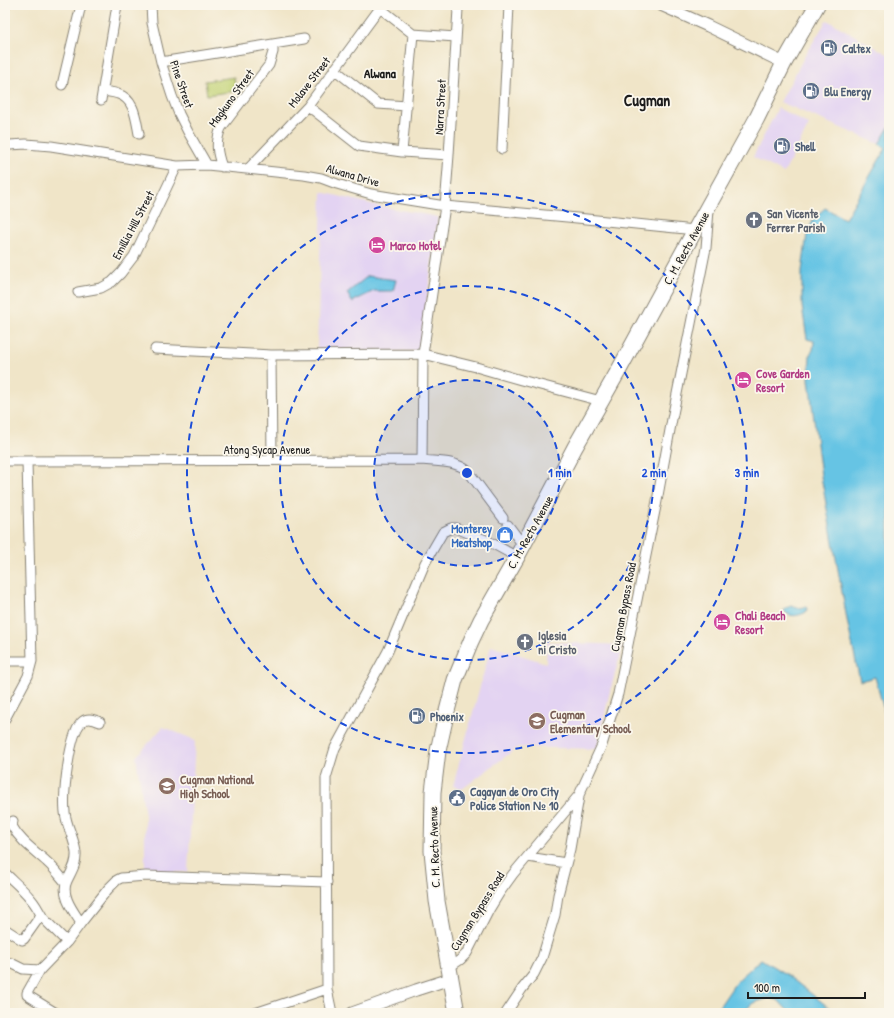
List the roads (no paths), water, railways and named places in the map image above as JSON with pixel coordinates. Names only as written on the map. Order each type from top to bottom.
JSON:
[{"type":"highway","name":"C. M. Recto Avenue","points":[[457,1013],[436,901],[432,851],[433,792],[438,751],[455,680],[481,620],[710,204],[816,5]]},
{"type":"street","points":[[62,85],[81,5]]},
{"type":"street","points":[[101,100],[117,5]]},
{"type":"street","name":"Pine Street","points":[[151,5],[152,23],[161,62],[179,114],[207,166]]},
{"type":"street","points":[[502,148],[509,5]]},
{"type":"street","points":[[661,5],[708,26],[784,64]]},
{"type":"street","points":[[379,7],[413,34],[456,37]]},
{"type":"street","name":"Molave Street","points":[[248,169],[308,106],[379,7]]},
{"type":"street","name":"Narra Street","points":[[422,460],[423,354],[445,206],[458,9]]},
{"type":"street","points":[[402,152],[413,34]]},
{"type":"street","points":[[161,62],[304,39]]},
{"type":"street","name":"Magkuno Street","points":[[222,167],[218,156],[217,142],[221,128],[269,65],[273,52],[273,44]]},
{"type":"street","points":[[334,69],[378,104],[407,106]]},
{"type":"street","points":[[103,90],[118,94],[127,99],[134,112],[139,134]]},
{"type":"street","points":[[308,106],[359,146],[402,152],[449,155]]},
{"type":"street","name":"Alwana Drive","points":[[5,147],[10,145],[26,144],[51,146],[177,166],[222,167],[304,175],[321,178],[371,194],[445,206],[695,230]]},
{"type":"street","name":"Emillia Hill Street","points":[[78,292],[101,288],[112,282],[121,273],[134,256],[177,166]]},
{"type":"street","name":"Cugman Bypass Road","points":[[449,973],[467,953],[500,892],[579,796],[602,745],[618,694],[657,501],[706,248],[710,204]]},
{"type":"street","points":[[154,349],[271,355],[423,354],[601,401]]},
{"type":"street","points":[[271,355],[272,460]]},
{"type":"street","name":"Atong Sycap Avenue","points":[[5,461],[422,460],[447,462],[462,466],[468,471],[506,522],[520,551]]},
{"type":"street","points":[[5,719],[28,676],[32,661],[27,462]]},
{"type":"street","points":[[332,1013],[327,989],[326,778],[335,748],[388,651],[425,563],[444,532],[451,528],[456,528],[488,541],[520,551]]},
{"type":"street","points":[[5,662],[32,661]]},
{"type":"street","points":[[81,922],[70,907],[65,890],[66,883],[74,868],[76,857],[64,807],[69,759],[76,731],[82,721],[89,719],[100,722]]},
{"type":"street","points":[[506,1013],[534,974],[542,958],[555,915],[579,796]]},
{"type":"street","points":[[13,822],[12,826],[19,836],[53,868],[66,883]]},
{"type":"street","points":[[528,857],[566,863]]},
{"type":"street","points":[[5,872],[30,897],[38,907],[41,915],[67,942]]},
{"type":"street","points":[[56,1013],[27,995],[27,993],[40,970],[67,942],[108,889],[121,878],[146,876],[327,882]]},
{"type":"street","points":[[5,929],[22,940],[41,915]]},
{"type":"street","points":[[5,962],[23,969],[40,970]]},
{"type":"street","points":[[352,1013],[366,1011],[416,990],[449,973]]},
{"type":"street","points":[[255,1013],[327,989]]},
{"type":"water","points":[[889,127],[889,729],[875,677],[860,681],[848,625],[821,476],[809,380],[810,354],[813,350],[814,341],[807,339],[802,306],[802,271],[807,234],[814,218],[825,208],[845,219],[886,148],[879,144]]},
{"type":"water","points":[[368,276],[396,280],[393,291],[374,291],[352,302],[347,293]]},
{"type":"water","points":[[791,606],[798,608],[806,607],[807,609],[806,612],[798,615],[789,615],[784,611],[786,608]]},
{"type":"water","points":[[761,959],[787,975],[836,1013],[790,1013],[778,1000],[769,998],[753,1003],[742,1013],[713,1013],[736,982]]},
{"type":"place","name":"Caltex","points":[[829,48]]},
{"type":"place","name":"Blu Energy","points":[[811,91]]},
{"type":"place","name":"Shell","points":[[782,146]]},
{"type":"place","name":"San Vicente Ferrer Parish","points":[[754,220]]},
{"type":"place","name":"Marco Hotel","points":[[377,245]]},
{"type":"place","name":"Cove Garden Resort","points":[[743,380]]},
{"type":"place","name":"Monterey Meatshop","points":[[505,535]]},
{"type":"place","name":"Chali Beach Resort","points":[[722,622]]},
{"type":"place","name":"Iglesia ni Cristo","points":[[525,642]]},
{"type":"place","name":"Phoenix","points":[[417,716]]},
{"type":"place","name":"Cugman Elementary School","points":[[537,721]]},
{"type":"place","name":"Cugman National High School","points":[[167,786]]},
{"type":"place","name":"Cagayan de Oro City Police Station № 10","points":[[457,798]]},
{"type":"district","name":"Alwana","points":[[380,73]]},
{"type":"district","name":"Cugman","points":[[647,100]]}]
